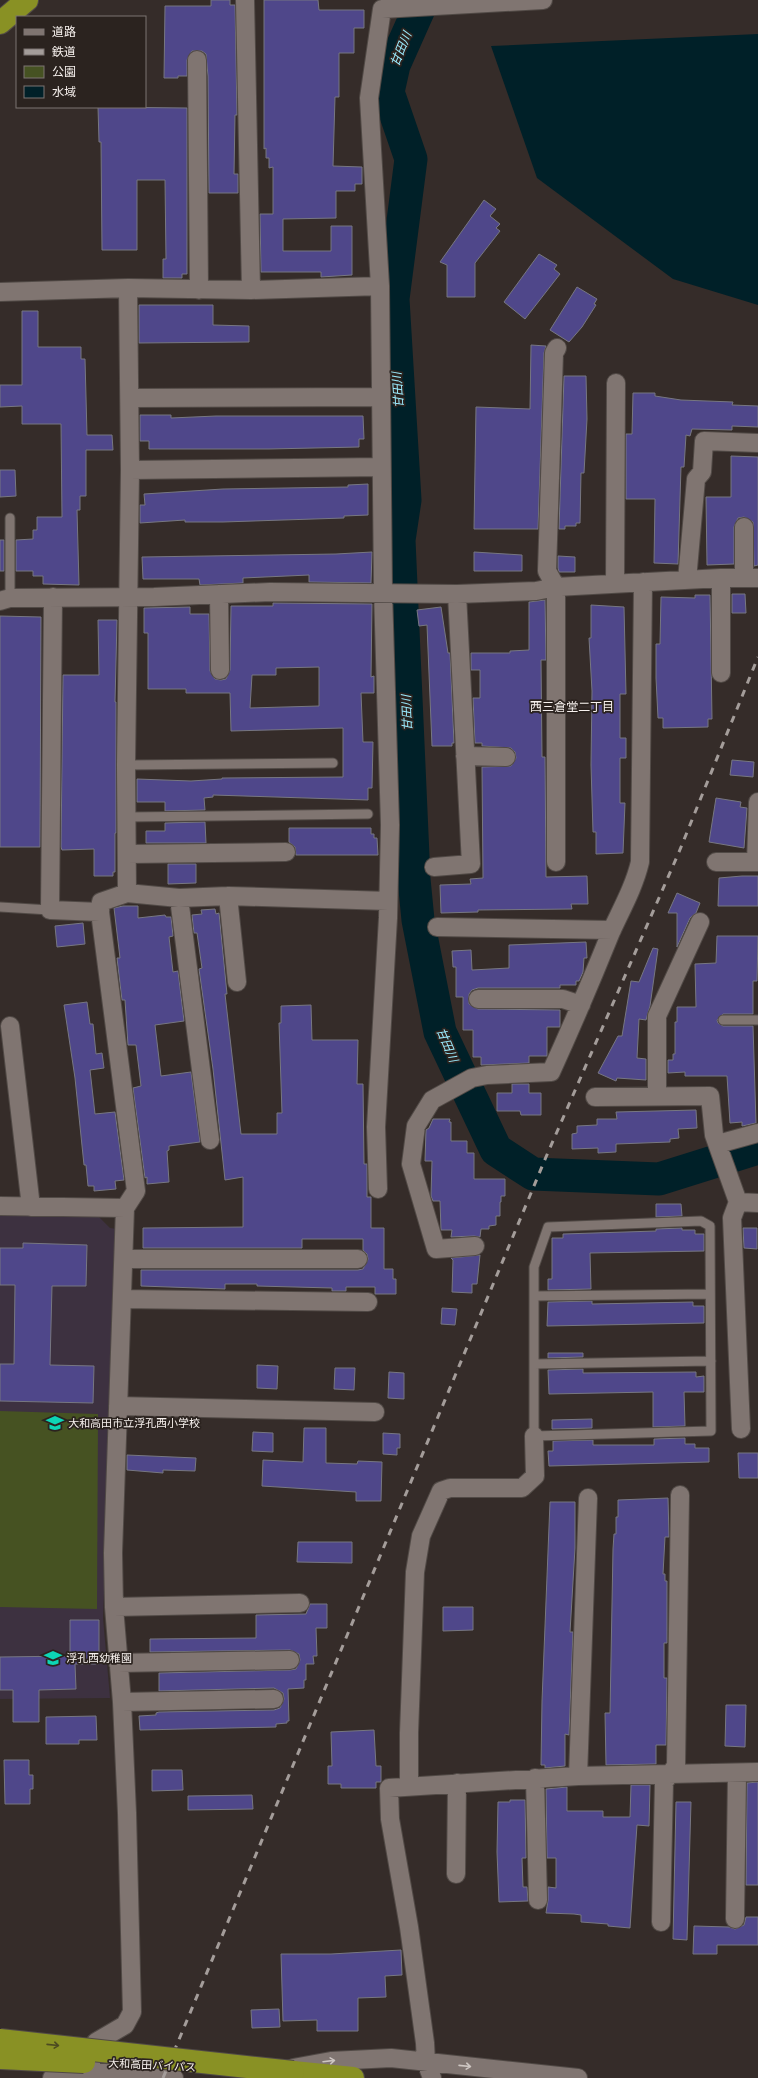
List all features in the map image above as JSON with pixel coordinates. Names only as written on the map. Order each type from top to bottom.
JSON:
[{"type":"highway","points":[[0,23],[27,0]]},
{"type":"highway","points":[[0,2040],[293,2072]]},
{"type":"highway","name":"大和高田バイパス","points":[[0,2058],[293,2072],[352,2078]]},
{"type":"street","points":[[245,0],[251,290]]},
{"type":"street","points":[[378,1189],[376,1127],[388,900],[389,818],[379,397],[380,286],[369,98],[382,9],[432,3],[543,0]]},
{"type":"street","points":[[197,60],[199,290]]},
{"type":"street","points":[[0,292],[128,288],[251,290],[380,286]]},
{"type":"street","points":[[127,893],[126,765],[130,470],[128,288]]},
{"type":"street","points":[[556,862],[556,587],[547,571],[554,353],[557,348]]},
{"type":"street","points":[[615,584],[616,383]]},
{"type":"street","points":[[130,398],[379,397]]},
{"type":"street","points":[[687,580],[696,479],[702,472],[704,441],[758,443]]},
{"type":"street","points":[[130,470],[381,467]]},
{"type":"street","points":[[5,599],[129,598],[270,592],[383,592],[457,594],[536,591],[556,587],[643,582],[751,578],[744,527]]},
{"type":"street","points":[[720,578],[721,673]]},
{"type":"street","points":[[475,1246],[436,1249],[411,1164],[416,1126],[432,1100],[472,1078],[487,1074],[551,1072],[582,1005],[612,930],[635,883],[640,862],[643,582]]},
{"type":"street","points":[[218,594],[220,670]]},
{"type":"street","points":[[434,867],[471,864],[457,594]]},
{"type":"street","points":[[53,598],[50,910],[100,912]]},
{"type":"street","points":[[465,756],[506,757]]},
{"type":"street","points":[[716,862],[757,862],[758,802]]},
{"type":"street","points":[[127,854],[286,852]]},
{"type":"street","points":[[91,2072],[91,2057],[96,2042],[125,2025],[132,2012],[122,1702],[114,1607],[113,1553],[125,1208],[136,1191],[100,912],[101,902],[127,893],[179,898],[228,896],[388,900]]},
{"type":"street","points":[[228,896],[237,982]]},
{"type":"street","points":[[179,898],[210,1140]]},
{"type":"street","points":[[657,1096],[657,1016],[700,922]]},
{"type":"street","points":[[438,927],[612,930]]},
{"type":"street","points":[[478,998],[562,998],[582,1005]]},
{"type":"street","points":[[10,1026],[31,1207]]},
{"type":"street","points":[[595,1097],[710,1096],[714,1134],[738,1202],[732,1218],[740,1428]]},
{"type":"street","points":[[718,1144],[758,1133]]},
{"type":"street","points":[[738,1202],[758,1203]]},
{"type":"street","points":[[0,1206],[125,1208]]},
{"type":"street","points":[[124,1259],[358,1259]]},
{"type":"street","points":[[122,1299],[368,1302]]},
{"type":"street","points":[[118,1406],[374,1412]]},
{"type":"street","points":[[410,1786],[409,1733],[415,1572],[421,1536],[441,1491],[450,1488],[522,1488],[535,1476],[534,1436]]},
{"type":"street","points":[[661,1922],[664,1782],[676,1766],[680,1495]]},
{"type":"street","points":[[578,1776],[588,1498]]},
{"type":"street","points":[[114,1607],[300,1603]]},
{"type":"street","points":[[118,1663],[290,1660]]},
{"type":"street","points":[[122,1702],[274,1699]]},
{"type":"street","points":[[429,2070],[409,1927],[390,1819],[389,1788],[578,1776],[737,1774],[758,1772]]},
{"type":"street","points":[[734,1919],[737,1774]]},
{"type":"street","points":[[535,1778],[538,1900]]},
{"type":"street","points":[[456,1874],[457,1783]]},
{"type":"street","points":[[0,2040],[38,2057],[91,2072],[174,2078]]},
{"type":"street","points":[[264,2078],[298,2066],[331,2061],[391,2058],[429,2070],[578,2078]]},
{"type":"street","points":[[52,2078],[91,2072]]},
{"type":"lane","points":[[5,599],[10,518]]},
{"type":"lane","points":[[126,765],[333,763]]},
{"type":"lane","points":[[127,817],[368,814]]},
{"type":"lane","points":[[0,907],[50,910]]},
{"type":"lane","points":[[723,1020],[758,1020]]},
{"type":"lane","points":[[701,1221],[710,1226],[710,1294],[711,1431],[534,1436],[534,1267],[548,1227],[701,1221]]},
{"type":"lane","points":[[534,1296],[710,1294]]},
{"type":"lane","points":[[534,1364],[711,1361]]},
{"type":"shaded area","name":"大和高田市立浮孔西小学校","points":[[0,1214],[98,1216],[110,1228],[117,1229],[103,1618],[110,1698],[0,1699]]},
{"type":"green space","points":[[0,1411],[98,1414],[97,1609],[0,1607]]},
{"type":"water","points":[[758,34],[758,305],[673,279],[537,178],[491,46]]},
{"type":"building","points":[[211,0],[230,0],[230,5],[235,5],[237,115],[235,115],[234,174],[238,174],[238,193],[209,193],[208,76],[206,54],[202,51],[192,51],[187,60],[187,76],[178,76],[178,78],[164,78],[165,6],[211,6]]},
{"type":"building","points":[[264,0],[318,0],[319,10],[364,10],[364,28],[354,28],[354,53],[339,53],[339,97],[335,97],[333,166],[362,167],[362,184],[355,184],[355,191],[336,191],[336,218],[283,219],[283,251],[331,251],[331,226],[352,226],[352,275],[321,277],[321,272],[261,272],[260,214],[273,214],[273,167],[269,168],[269,158],[266,158],[266,148],[264,149]]},
{"type":"building","points":[[98,108],[187,108],[187,274],[182,274],[182,278],[163,278],[163,259],[166,259],[165,180],[137,180],[137,250],[102,250],[101,142],[99,142]]},
{"type":"building","points":[[484,200],[496,209],[490,216],[500,224],[496,228],[500,231],[475,263],[475,297],[447,297],[447,265],[440,262]]},
{"type":"building","points":[[539,254],[557,265],[554,269],[560,274],[525,319],[504,302]]},
{"type":"building","points":[[577,287],[597,299],[594,304],[596,305],[582,327],[569,342],[550,330]]},
{"type":"building","points":[[139,305],[213,305],[213,325],[249,326],[249,342],[139,343]]},
{"type":"building","points":[[22,311],[38,311],[38,347],[81,347],[81,359],[85,359],[87,435],[112,435],[113,450],[86,450],[86,496],[80,496],[80,510],[77,510],[79,585],[43,584],[43,576],[33,576],[33,571],[16,571],[16,540],[33,539],[33,530],[37,530],[37,517],[62,517],[61,424],[22,424],[22,406],[0,407],[0,385],[22,385]]},
{"type":"building","points":[[531,345],[546,346],[544,353],[538,529],[474,529],[476,407],[530,409]]},
{"type":"building","points":[[564,376],[586,376],[587,419],[584,473],[581,473],[580,523],[576,523],[576,526],[565,526],[565,529],[559,529]]},
{"type":"building","points":[[633,393],[655,393],[655,396],[681,400],[733,402],[732,405],[758,406],[758,427],[732,426],[732,430],[692,429],[690,436],[686,435],[684,467],[681,467],[678,564],[654,563],[655,499],[626,499],[626,434],[632,434]]},
{"type":"building","points":[[140,415],[171,415],[171,418],[216,416],[363,416],[364,439],[359,439],[359,447],[149,449],[149,441],[140,441]]},
{"type":"building","points":[[731,456],[758,457],[758,565],[754,566],[753,522],[744,517],[738,518],[734,527],[734,564],[707,565],[706,497],[731,497]]},
{"type":"building","points":[[0,470],[15,470],[16,496],[0,497]]},
{"type":"building","points":[[368,484],[368,515],[344,516],[344,518],[223,522],[185,522],[185,520],[140,523],[140,505],[145,505],[144,494],[223,489],[348,487],[348,485]]},
{"type":"building","points":[[0,540],[4,540],[4,571],[0,571]]},
{"type":"building","points":[[372,552],[371,583],[309,582],[309,575],[243,578],[243,583],[200,585],[199,579],[143,579],[142,557],[336,554]]},
{"type":"building","points":[[474,552],[522,555],[522,571],[474,571]]},
{"type":"building","points":[[558,556],[575,557],[575,572],[559,572]]},
{"type":"building","points":[[732,594],[745,594],[746,613],[732,613]]},
{"type":"building","points":[[695,595],[710,595],[712,719],[708,719],[708,727],[663,728],[663,718],[658,718],[656,678],[656,644],[660,644],[661,597],[695,598]]},
{"type":"building","points":[[545,600],[546,660],[541,660],[542,757],[545,757],[546,877],[587,876],[588,904],[571,904],[572,909],[478,910],[478,912],[441,913],[440,885],[471,884],[470,879],[483,878],[482,767],[511,766],[516,758],[515,752],[511,748],[482,746],[482,743],[475,743],[473,698],[480,698],[480,670],[471,670],[471,653],[510,653],[510,651],[529,650],[529,602]]},
{"type":"building","points":[[273,603],[372,604],[371,677],[374,676],[374,693],[361,693],[363,742],[373,742],[372,788],[368,788],[368,800],[213,795],[213,797],[204,798],[205,810],[165,811],[165,802],[137,802],[137,779],[191,781],[222,778],[343,777],[343,728],[231,731],[230,693],[186,693],[186,689],[148,689],[148,633],[144,633],[144,608],[190,607],[190,614],[209,614],[210,671],[215,679],[221,680],[226,679],[230,670],[231,606],[273,606]],"holes":[[[319,667],[319,706],[250,708],[252,675],[276,675],[276,668]]]},
{"type":"building","points":[[591,605],[624,607],[626,694],[620,694],[620,738],[626,738],[626,758],[620,758],[620,803],[625,803],[623,853],[596,854],[596,832],[593,832],[591,765],[592,691],[589,638],[591,638]]},
{"type":"building","points":[[441,607],[448,653],[450,653],[454,743],[452,743],[452,746],[432,746],[427,625],[419,626],[417,610]]},
{"type":"building","points":[[0,616],[41,617],[40,847],[0,847]]},
{"type":"building","points":[[98,620],[117,620],[115,702],[116,833],[115,872],[113,872],[113,876],[94,876],[94,849],[62,850],[61,847],[63,675],[99,675]]},
{"type":"building","points":[[732,760],[754,762],[753,777],[730,775]]},
{"type":"building","points":[[716,798],[741,802],[740,807],[747,808],[744,848],[709,842]]},
{"type":"building","points":[[205,822],[206,843],[146,843],[146,831],[165,831],[165,823]]},
{"type":"building","points":[[289,828],[371,828],[371,834],[374,834],[374,838],[377,838],[378,855],[296,855],[295,847],[289,842]]},
{"type":"building","points":[[168,864],[196,864],[196,883],[168,884]]},
{"type":"building","points":[[758,876],[758,906],[718,906],[719,878]]},
{"type":"building","points":[[677,893],[700,903],[696,913],[690,918],[677,947],[677,913],[668,913]]},
{"type":"building","points":[[123,906],[138,906],[138,918],[165,915],[166,917],[171,917],[173,936],[169,937],[173,972],[178,971],[184,1021],[155,1025],[161,1076],[191,1072],[200,1142],[169,1146],[169,1150],[167,1151],[169,1182],[147,1184],[147,1177],[145,1178],[133,1088],[141,1086],[136,1045],[128,1045],[125,1000],[122,1000],[117,958],[120,958],[114,908]]},
{"type":"building","points":[[215,909],[216,914],[219,913],[227,994],[225,994],[241,1134],[277,1134],[277,1113],[282,1113],[279,1023],[281,1023],[281,1006],[311,1005],[312,1040],[358,1040],[357,1084],[363,1084],[364,1164],[367,1164],[367,1197],[371,1197],[371,1228],[384,1228],[384,1269],[393,1269],[393,1279],[396,1279],[396,1294],[375,1294],[375,1287],[346,1287],[346,1291],[332,1291],[332,1288],[257,1286],[257,1284],[225,1284],[225,1289],[141,1286],[141,1270],[358,1270],[363,1269],[368,1259],[367,1254],[363,1250],[363,1239],[302,1239],[302,1248],[143,1248],[143,1228],[243,1227],[243,1177],[225,1180],[213,1069],[199,969],[202,968],[197,933],[194,933],[192,915],[202,914],[201,910]]},
{"type":"building","points":[[83,923],[85,944],[57,947],[55,926]]},
{"type":"building","points":[[717,936],[758,936],[757,981],[753,981],[753,1014],[723,1014],[717,1020],[718,1023],[723,1026],[753,1026],[756,1123],[742,1126],[742,1122],[730,1123],[727,1076],[685,1076],[685,1072],[668,1073],[668,1060],[673,1060],[673,1054],[675,1054],[675,1022],[677,1022],[677,1007],[696,1007],[695,964],[716,963]]},
{"type":"building","points":[[586,942],[587,958],[584,958],[583,972],[579,981],[576,981],[576,985],[560,985],[560,988],[478,988],[472,990],[469,994],[469,1004],[478,1009],[560,1010],[560,1027],[547,1027],[547,1056],[529,1056],[529,1063],[481,1065],[481,1057],[473,1057],[473,1030],[463,1030],[463,997],[456,997],[456,967],[453,967],[452,951],[471,950],[472,970],[509,968],[509,945]]},
{"type":"building","points":[[653,948],[658,949],[650,1006],[646,1020],[639,1019],[637,1058],[646,1059],[646,1080],[617,1078],[616,1081],[598,1073],[618,1036],[622,1036],[631,981],[639,982]]},
{"type":"building","points":[[87,1002],[90,1024],[93,1024],[96,1054],[102,1053],[104,1068],[90,1070],[95,1114],[115,1112],[124,1180],[115,1181],[116,1189],[94,1191],[94,1186],[88,1186],[86,1165],[84,1165],[75,1078],[64,1005]]},
{"type":"building","points":[[512,1084],[529,1084],[529,1093],[541,1093],[541,1115],[521,1115],[520,1111],[497,1111],[497,1093],[512,1093]]},
{"type":"building","points":[[696,1110],[697,1128],[678,1129],[679,1138],[670,1139],[670,1142],[616,1144],[616,1152],[598,1153],[598,1148],[572,1149],[572,1134],[577,1133],[577,1126],[597,1125],[597,1119],[617,1119],[616,1112]]},
{"type":"building","points":[[433,1119],[450,1119],[451,1141],[467,1141],[467,1153],[474,1153],[474,1179],[505,1179],[505,1196],[501,1196],[500,1216],[496,1216],[496,1225],[489,1226],[489,1229],[481,1229],[480,1237],[451,1237],[452,1230],[441,1230],[440,1201],[433,1201],[431,1196],[432,1161],[425,1161],[426,1130],[429,1128]]},
{"type":"building","points":[[656,1204],[681,1204],[682,1216],[656,1217]]},
{"type":"building","points":[[682,1228],[682,1230],[695,1230],[695,1234],[704,1234],[704,1251],[590,1253],[591,1289],[548,1290],[548,1279],[552,1279],[552,1238],[563,1238],[563,1234],[656,1231],[656,1229]]},
{"type":"building","points":[[743,1228],[757,1228],[757,1249],[744,1248]]},
{"type":"building","points":[[23,1243],[87,1245],[86,1286],[52,1286],[50,1365],[94,1366],[93,1403],[0,1401],[0,1364],[14,1364],[15,1285],[0,1285],[0,1248],[23,1248]]},
{"type":"building","points":[[480,1255],[477,1284],[472,1284],[472,1293],[452,1292],[453,1260],[451,1258]]},
{"type":"building","points":[[592,1301],[592,1304],[693,1302],[693,1306],[704,1306],[704,1323],[547,1326],[548,1302]]},
{"type":"building","points":[[442,1308],[457,1309],[455,1325],[441,1324]]},
{"type":"building","points":[[548,1353],[583,1353],[583,1357],[548,1358]]},
{"type":"building","points":[[257,1365],[278,1366],[277,1389],[257,1388]]},
{"type":"building","points":[[335,1368],[355,1368],[354,1390],[334,1389]]},
{"type":"building","points":[[583,1369],[583,1373],[696,1372],[696,1377],[704,1376],[704,1392],[684,1392],[685,1426],[653,1427],[653,1392],[549,1394],[548,1370]]},
{"type":"building","points":[[389,1372],[404,1373],[404,1399],[388,1398]]},
{"type":"building","points":[[592,1419],[592,1428],[552,1429],[552,1420]]},
{"type":"building","points":[[304,1428],[326,1428],[326,1463],[357,1464],[358,1461],[382,1462],[381,1501],[356,1501],[356,1492],[262,1486],[263,1460],[303,1462]]},
{"type":"building","points":[[253,1432],[273,1433],[273,1452],[252,1451]]},
{"type":"building","points":[[383,1433],[400,1434],[400,1448],[397,1448],[397,1455],[383,1454]]},
{"type":"building","points":[[685,1438],[685,1444],[695,1444],[695,1448],[709,1448],[709,1462],[549,1466],[548,1451],[553,1451],[553,1441],[593,1440],[593,1445],[654,1445],[654,1439]]},
{"type":"building","points":[[738,1453],[758,1453],[758,1478],[739,1478]]},
{"type":"building","points":[[127,1455],[196,1458],[195,1471],[163,1470],[163,1473],[127,1470]]},
{"type":"building","points":[[668,1498],[669,1537],[665,1537],[663,1574],[665,1574],[665,1581],[667,1581],[667,1643],[664,1643],[664,1678],[667,1678],[666,1745],[656,1745],[656,1764],[606,1765],[605,1713],[610,1713],[613,1549],[614,1534],[616,1534],[616,1517],[618,1517],[618,1500]]},
{"type":"building","points":[[550,1502],[575,1502],[575,1548],[570,1632],[573,1632],[569,1735],[565,1734],[565,1766],[545,1768],[545,1765],[541,1765],[542,1701]]},
{"type":"building","points":[[298,1542],[352,1542],[352,1563],[297,1562]]},
{"type":"building","points":[[310,1604],[327,1604],[327,1628],[316,1628],[317,1656],[313,1656],[314,1664],[306,1664],[306,1680],[304,1680],[304,1688],[288,1689],[289,1721],[287,1721],[287,1723],[276,1724],[276,1727],[140,1730],[139,1716],[156,1715],[156,1713],[159,1712],[274,1710],[280,1708],[284,1699],[283,1693],[274,1688],[159,1691],[159,1673],[290,1670],[296,1669],[300,1660],[299,1654],[290,1650],[150,1652],[150,1639],[256,1638],[256,1615],[306,1614]]},
{"type":"building","points":[[443,1607],[473,1607],[473,1630],[443,1631]]},
{"type":"building","points":[[70,1620],[99,1620],[99,1664],[75,1664],[76,1689],[39,1690],[39,1722],[13,1722],[13,1690],[0,1690],[0,1657],[70,1656]]},
{"type":"building","points":[[726,1705],[746,1705],[745,1747],[725,1746]]},
{"type":"building","points":[[96,1716],[97,1740],[79,1740],[79,1744],[46,1744],[46,1717]]},
{"type":"building","points":[[374,1730],[376,1766],[381,1766],[381,1782],[376,1782],[376,1788],[341,1788],[341,1784],[328,1784],[328,1766],[332,1766],[331,1732]]},
{"type":"building","points":[[4,1760],[29,1760],[29,1775],[33,1775],[33,1789],[30,1789],[30,1804],[5,1804]]},
{"type":"building","points":[[152,1770],[182,1770],[183,1790],[152,1791]]},
{"type":"building","points":[[758,1782],[758,1885],[746,1885],[747,1783]]},
{"type":"building","points":[[631,1785],[650,1785],[649,1826],[637,1825],[630,1928],[608,1926],[608,1924],[581,1922],[581,1915],[546,1913],[548,1887],[556,1888],[556,1858],[547,1858],[546,1789],[567,1787],[567,1811],[603,1811],[603,1817],[630,1817]]},
{"type":"building","points":[[252,1795],[253,1809],[188,1810],[188,1796]]},
{"type":"building","points":[[510,1800],[525,1800],[526,1858],[522,1858],[523,1887],[527,1887],[528,1901],[499,1902],[497,1852],[498,1802],[510,1802]]},
{"type":"building","points":[[676,1802],[691,1802],[687,1940],[673,1939]]},
{"type":"building","points":[[746,1917],[758,1917],[758,1945],[717,1945],[717,1954],[693,1954],[694,1926],[729,1927],[735,1929],[744,1925]]},
{"type":"building","points":[[401,1950],[402,1975],[385,1976],[386,1997],[358,1998],[358,2031],[317,2031],[317,2020],[283,2021],[281,1954],[331,1954]]},
{"type":"building","points":[[279,2009],[280,2027],[252,2028],[251,2010]]},
{"type":"waterway","name":"甘田川","points":[[423,0],[394,65],[388,92],[411,159],[393,299],[405,500],[399,540],[414,879],[418,920],[440,1032],[496,1150],[533,1174],[659,1179],[758,1148]]},
{"type":"railway","points":[[163,2078],[546,1157],[679,852],[758,657]]},
{"type":"place","name":"大和高田市立浮孔西小学校","points":[[55,1423]]},
{"type":"place","name":"浮孔西幼稚園","points":[[53,1658]]},
{"type":"district","name":"西三倉堂二丁目","points":[[572,707]]}]
